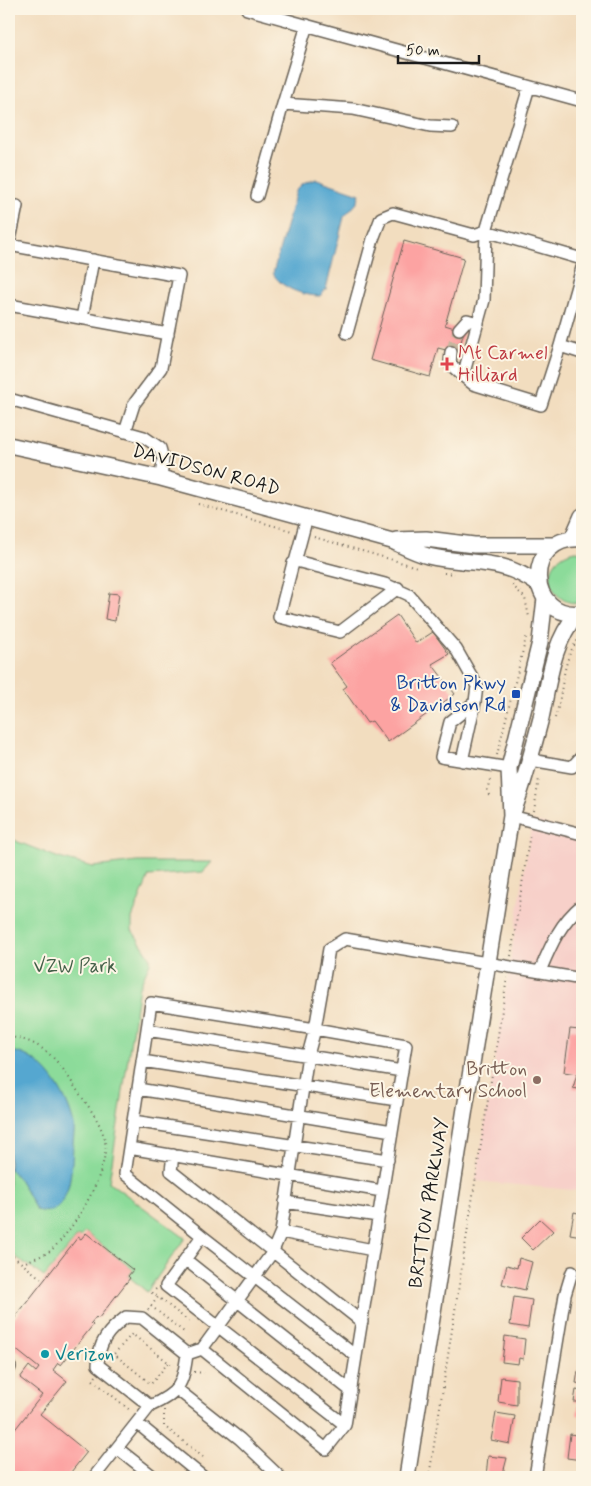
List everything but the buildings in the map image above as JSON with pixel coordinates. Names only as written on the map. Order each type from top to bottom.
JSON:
[{"type":"main road","name":"DAVIDSON ROAD","points":[[9,445],[161,478],[392,541],[425,556],[502,565],[527,577],[554,607],[565,612],[580,614]]},
{"type":"main road","points":[[577,539],[582,516]]},
{"type":"main road","name":"DAVIDSON ROAD","points":[[392,541],[426,539],[474,545],[554,545],[577,539]]},
{"type":"main road","name":"BRITTON PARKWAY","points":[[407,1477],[511,816],[509,768],[540,642],[542,592],[539,567],[547,551],[554,545]]},
{"type":"main road","name":"BRITTON PARKWAY","points":[[511,816],[537,761],[554,657],[564,633],[580,614]]},
{"type":"street","points":[[247,9],[582,101]]},
{"type":"street","points":[[257,196],[307,25]]},
{"type":"street","points":[[463,376],[484,300],[486,231],[529,87]]},
{"type":"street","points":[[283,104],[353,109],[430,126],[452,126]]},
{"type":"street","points":[[17,206],[9,246],[179,276],[161,368],[134,404],[125,432]]},
{"type":"street","points":[[347,333],[372,239],[381,218],[393,213],[474,235],[486,231],[582,259]]},
{"type":"street","points":[[82,318],[93,260]]},
{"type":"street","points":[[452,352],[450,364],[474,384],[541,405],[582,268]]},
{"type":"street","points":[[9,305],[168,334]]},
{"type":"street","points":[[459,329],[467,320],[478,323]]},
{"type":"street","points":[[560,346],[582,353]]},
{"type":"street","points":[[9,399],[144,437],[160,448],[163,459],[161,478]]},
{"type":"street","points":[[307,517],[279,617],[281,619],[340,632],[398,588]]},
{"type":"street","points":[[294,562],[398,588],[409,595],[456,648],[477,686],[462,761]]},
{"type":"street","points":[[475,702],[450,722],[441,756],[509,768]]},
{"type":"street","points":[[537,761],[572,767],[582,756]]},
{"type":"street","points":[[511,816],[582,834]]},
{"type":"street","points":[[540,971],[556,934],[570,915],[582,905]]},
{"type":"street","points":[[187,1354],[202,1349],[272,1253],[281,1232],[308,1055],[315,1028],[329,949],[345,939],[582,979]]},
{"type":"street","points":[[202,1349],[326,1449],[345,1425],[406,1045],[315,1028],[151,1003],[124,1174],[356,1356]]},
{"type":"street","points":[[147,1030],[402,1071]]},
{"type":"street","points":[[142,1060],[397,1100]]},
{"type":"street","points":[[138,1089],[392,1131]]},
{"type":"street","points":[[133,1121],[388,1160]]},
{"type":"street","points":[[129,1148],[382,1191]]},
{"type":"street","points":[[173,1155],[171,1171],[272,1253],[362,1322]]},
{"type":"street","points":[[285,1202],[378,1216]]},
{"type":"street","points":[[281,1232],[373,1250]]},
{"type":"street","points":[[202,1236],[166,1286],[345,1425]]},
{"type":"street","points":[[186,1260],[351,1391]]},
{"type":"street","points":[[535,1477],[565,1295],[572,1272]]},
{"type":"street","points":[[155,1404],[98,1365],[98,1352],[104,1339],[113,1327],[126,1317],[142,1318],[187,1354]]},
{"type":"street","points":[[99,1476],[117,1448],[137,1423],[155,1404],[178,1390],[185,1371],[187,1354]]},
{"type":"street","points":[[178,1390],[240,1439],[280,1477]]},
{"type":"street","points":[[137,1423],[203,1477]]},
{"type":"street","points":[[117,1448],[154,1477]]},
{"type":"path","points":[[554,723],[570,654],[575,642],[582,636]]},
{"type":"path","points":[[429,1477],[532,821],[537,761]]},
{"type":"path","points":[[9,1037],[25,1039],[38,1044],[58,1061],[84,1100],[106,1142],[97,1179],[78,1221],[50,1250],[23,1264]]},
{"type":"path","points":[[9,1253],[44,1281]]},
{"type":"path","points":[[151,1306],[184,1332]]},
{"type":"path","points":[[203,1457],[164,1426],[165,1412],[155,1404],[158,1393],[151,1384],[114,1354],[132,1334],[168,1363],[185,1371],[204,1373]]},
{"type":"path","points":[[151,1384],[168,1363]]},
{"type":"shaded area","name":"Britton Elementary School","points":[[532,821],[582,834],[582,1191],[476,1181]]},
{"type":"green space","points":[[576,551],[582,552],[582,603],[570,602],[560,597],[554,590],[551,581],[551,571],[556,562],[564,555]]},
{"type":"green space","name":"VZW Park","points":[[9,836],[18,842],[59,858],[93,867],[137,862],[212,862],[203,872],[149,876],[132,918],[132,930],[150,957],[150,963],[139,987],[109,1182],[185,1238],[147,1292],[128,1276],[133,1270],[85,1232],[80,1237],[78,1236],[44,1277],[9,1252]]},
{"type":"water","points":[[316,179],[360,194],[357,203],[344,217],[326,289],[320,296],[307,295],[293,290],[281,283],[273,273],[296,191],[303,184]]},
{"type":"water","points":[[9,1051],[33,1059],[52,1078],[66,1101],[74,1125],[72,1166],[67,1190],[63,1200],[56,1208],[48,1212],[36,1210],[21,1182],[9,1168]]},
{"type":"tunnel","points":[[451,352],[459,329]]},
{"type":"place","name":"Mt Carmel Hilliard","points":[[447,364]]},
{"type":"place","name":"Britton Pkwy & Davidson Rd","points":[[516,694]]},
{"type":"place","name":"Britton Elementary School","points":[[537,1080]]},
{"type":"place","name":"Verizon","points":[[45,1354]]}]
